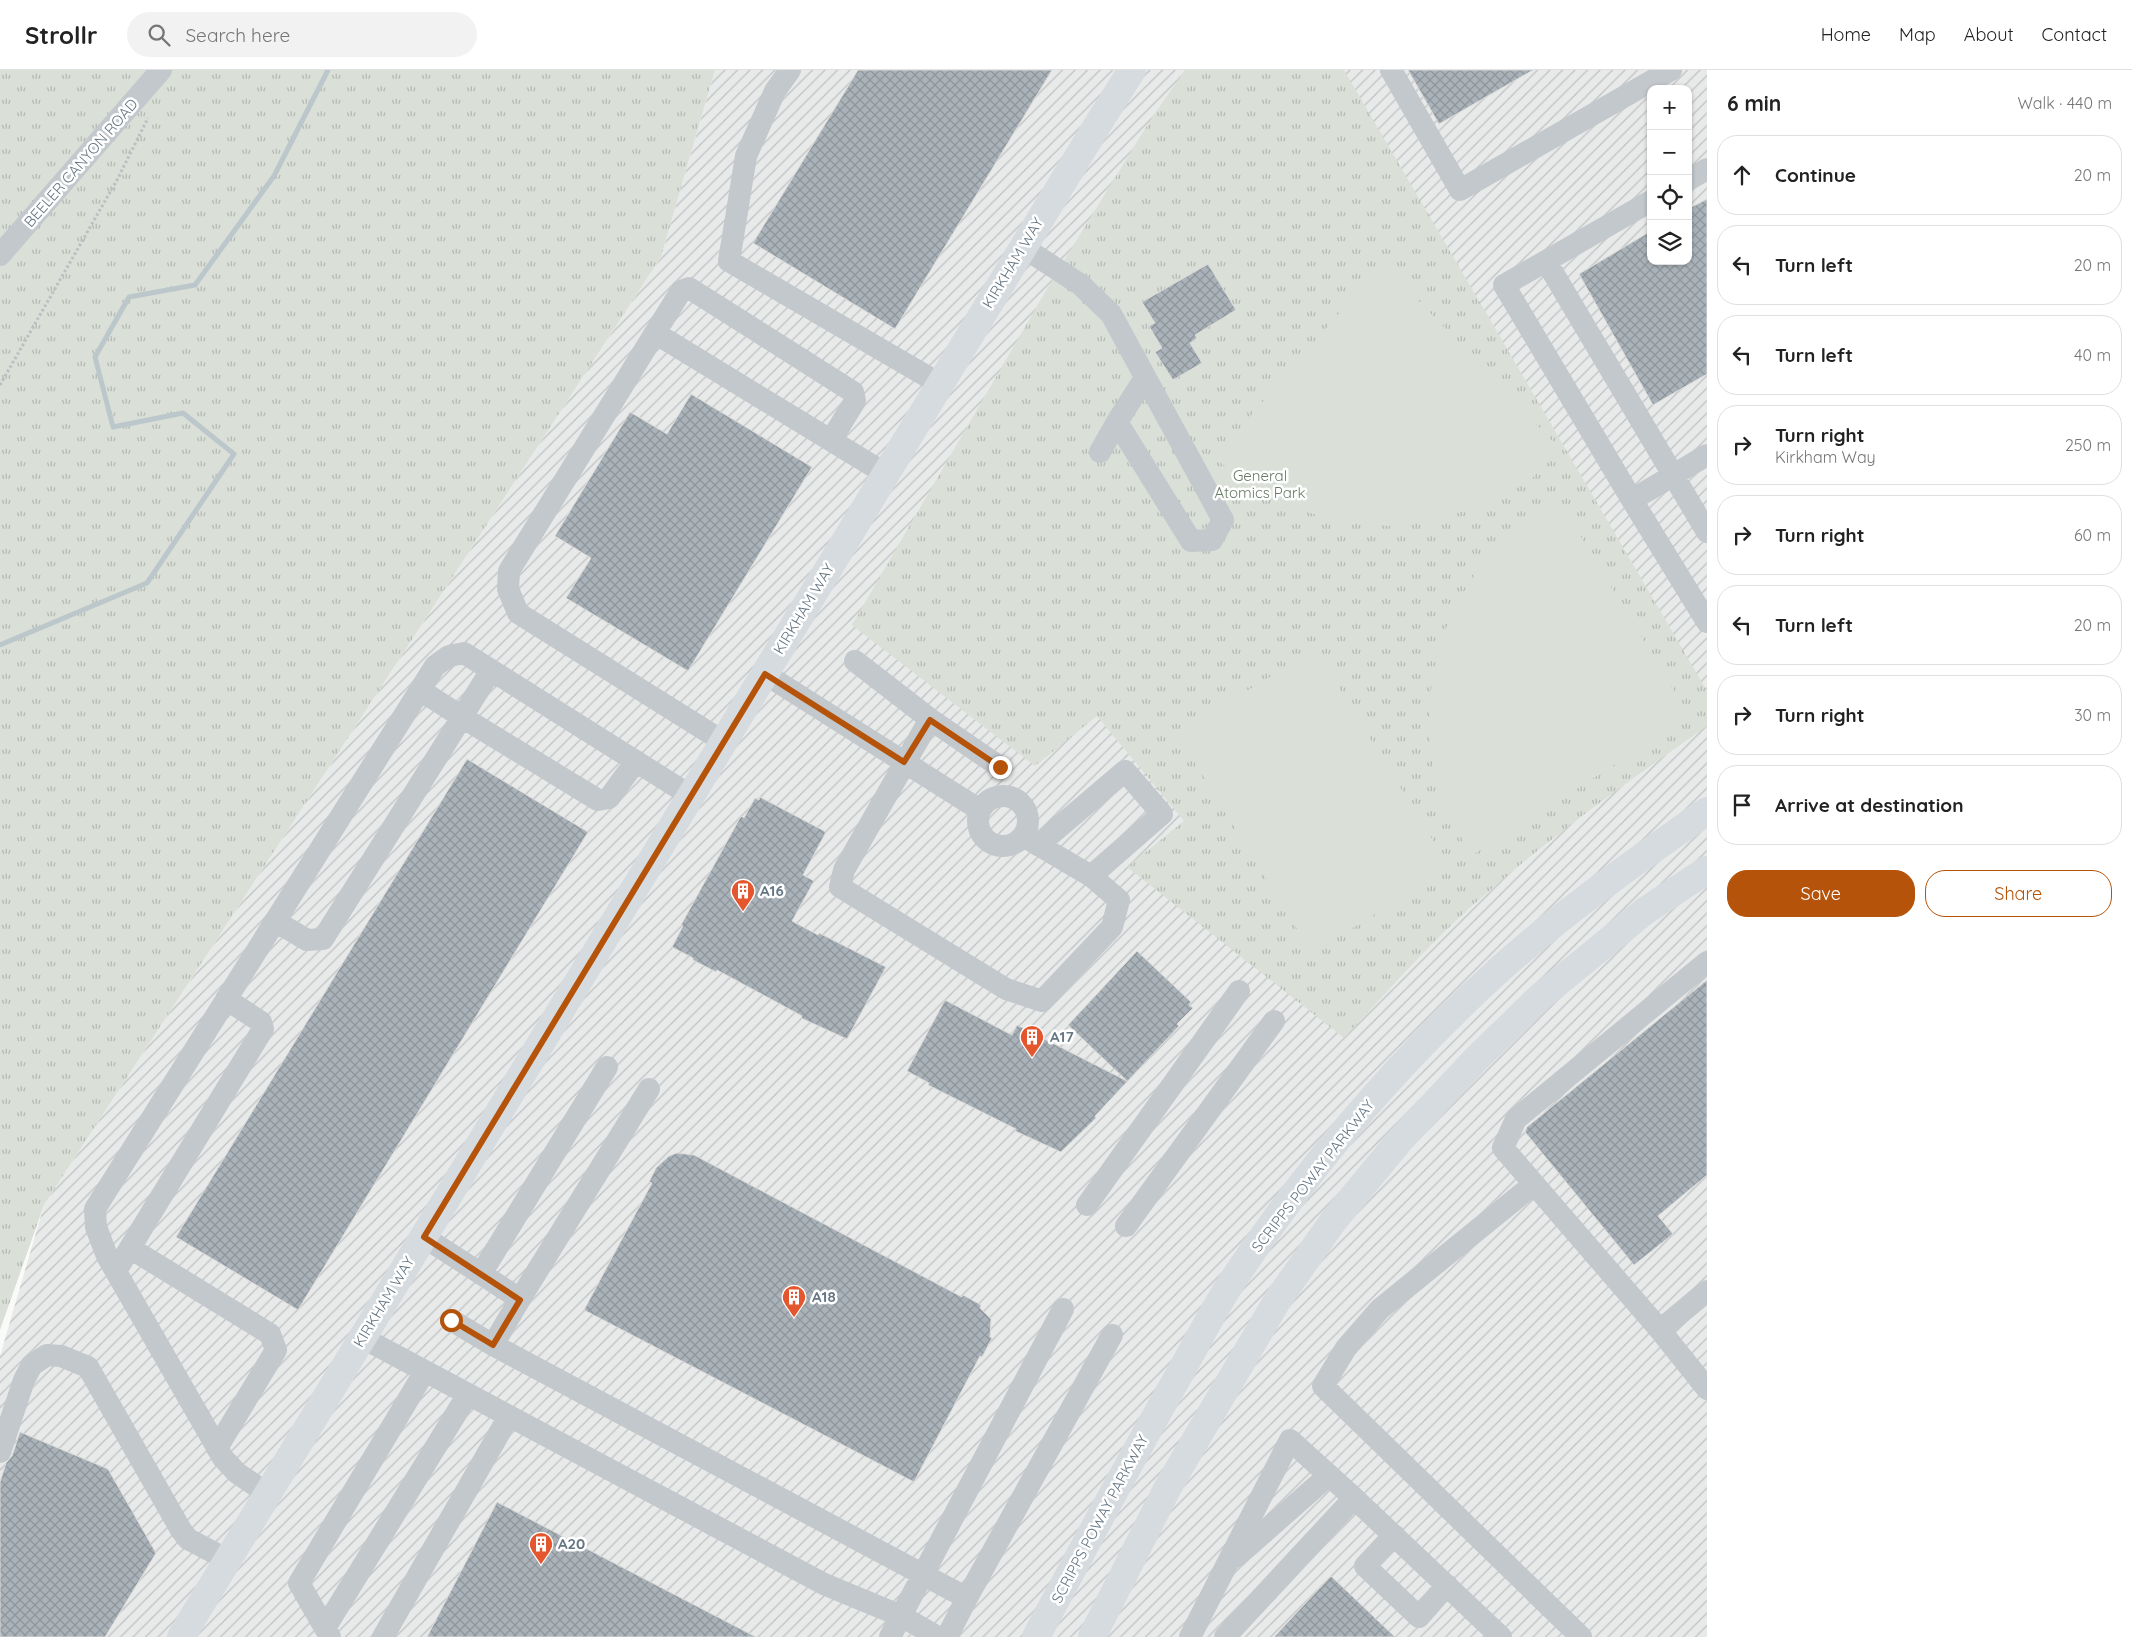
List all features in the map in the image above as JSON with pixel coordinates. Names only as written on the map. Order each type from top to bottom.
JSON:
[{"type":"main road","name":"KIRKHAM WAY","points":[[181,1637],[1132,70]]},
{"type":"main road","name":"SCRIPPS POWAY PARKWAY","points":[[1036,1637],[1129,1462],[1234,1278],[1312,1173],[1367,1106],[1444,1023],[1501,968],[1616,874],[1707,812]]},
{"type":"main road","points":[[1092,1637],[1168,1488],[1276,1301],[1334,1220],[1400,1140],[1476,1059],[1540,997],[1645,911],[1707,870]]},
{"type":"lane","name":"BEELER CANYON ROAD","points":[[0,255],[162,70]]},
{"type":"lane","points":[[790,70],[775,91],[746,156],[729,261],[940,384]]},
{"type":"lane","points":[[1391,70],[1460,190],[1671,70]]},
{"type":"lane","points":[[1692,178],[1707,169]]},
{"type":"lane","points":[[1647,203],[1504,285],[1707,622]]},
{"type":"lane","points":[[1023,247],[1081,285],[1111,314],[1223,520],[1212,540],[1191,541],[1117,422]]},
{"type":"lane","points":[[1546,261],[1707,532]]},
{"type":"lane","points":[[724,742],[518,613],[508,589],[509,571],[681,291],[689,288],[853,392],[855,401],[831,440]]},
{"type":"lane","points":[[655,333],[886,474]]},
{"type":"lane","points":[[1100,452],[1145,378]]},
{"type":"lane","points":[[1632,500],[1707,455]]},
{"type":"lane","points":[[268,1494],[237,1473],[223,1458],[107,1256],[96,1228],[95,1209],[435,666],[449,656],[464,653],[691,796]]},
{"type":"lane","points":[[855,661],[930,720],[1000,767]]},
{"type":"lane","points":[[275,921],[307,940],[324,939],[491,670]]},
{"type":"lane","points":[[765,674],[980,810]]},
{"type":"lane","points":[[420,690],[598,800],[610,798],[636,761]]},
{"type":"lane","points":[[930,720],[904,762],[844,870],[840,887],[1006,989],[1042,1001],[1112,926],[1118,900],[1091,876],[1031,840],[1027,830],[1028,815],[1025,808],[1014,798],[999,796],[985,804],[980,810],[978,826],[982,833],[994,844],[1010,845],[1031,840],[1125,771],[1162,814],[1091,876]]},
{"type":"lane","points":[[1707,962],[1516,1119],[1504,1148],[1660,1330],[1707,1389]]},
{"type":"lane","points":[[1087,1205],[1239,991]]},
{"type":"lane","points":[[116,1271],[263,1029],[261,1022],[226,999]]},
{"type":"lane","points":[[1126,1226],[1274,1021]]},
{"type":"lane","points":[[481,1274],[607,1067]]},
{"type":"lane","points":[[493,1345],[649,1089]]},
{"type":"lane","points":[[1534,1184],[1380,1309],[1346,1348],[1323,1386],[1581,1637]]},
{"type":"lane","points":[[424,1237],[520,1300]]},
{"type":"lane","points":[[130,1248],[270,1334],[276,1350],[217,1448]]},
{"type":"lane","points":[[1660,1330],[1707,1291]]},
{"type":"lane","points":[[890,1637],[1063,1309]]},
{"type":"lane","points":[[451,1320],[493,1345],[967,1598]]},
{"type":"lane","points":[[947,1637],[1112,1335]]},
{"type":"lane","points":[[363,1338],[824,1584],[901,1616],[938,1637]]},
{"type":"lane","points":[[0,1452],[24,1380],[32,1365],[47,1355],[61,1356],[88,1367],[181,1530],[188,1539],[228,1560]]},
{"type":"lane","points":[[328,1633],[300,1583],[425,1371]]},
{"type":"lane","points":[[328,1633],[468,1394]]},
{"type":"lane","points":[[383,1637],[509,1416]]},
{"type":"lane","points":[[1190,1637],[1290,1440],[1394,1535],[1501,1637]]},
{"type":"lane","points":[[1226,1565],[1329,1475]]},
{"type":"lane","points":[[1225,1637],[1354,1498]]},
{"type":"lane","points":[[1394,1535],[1365,1566],[1419,1617],[1447,1585]]},
{"type":"path","points":[[0,385],[117,180],[150,112]]},
{"type":"shaded area","points":[[715,70],[1707,70],[1707,1637],[0,1637],[0,1356],[44,1205],[661,257]]},
{"type":"green space","points":[[0,70],[715,70],[661,257],[44,1205],[0,1330]]},
{"type":"green space","name":"General Atomics Park","points":[[1185,70],[1344,70],[1707,691],[1707,726],[1588,812],[1473,905],[1439,937],[1344,1038],[1127,867],[1184,821],[1097,716],[1035,766],[852,625],[1054,277],[1151,119]]},
{"type":"green space","points":[[1375,272],[1393,274],[1561,450],[1528,482],[1484,504],[1440,519],[1389,526],[1343,522],[1296,509],[1256,489],[1214,458]]},
{"type":"green space","points":[[1558,499],[1685,709],[1677,725],[1471,856],[1436,790],[1430,742],[1430,695],[1439,645],[1457,602],[1484,561],[1516,530]]},
{"type":"green space","points":[[1315,649],[1450,868],[1312,953],[1177,734]]},
{"type":"building","points":[[858,70],[1052,70],[895,329],[753,243]]},
{"type":"building","points":[[1408,70],[1533,70],[1439,124]]},
{"type":"building","points":[[1707,199],[1707,374],[1653,405],[1579,274],[1647,233],[1647,265],[1692,265],[1692,207]]},
{"type":"building","points":[[1208,264],[1236,310],[1195,335],[1197,338],[1190,343],[1202,363],[1173,380],[1155,352],[1162,348],[1149,326],[1155,323],[1142,302]]},
{"type":"building","points":[[691,394],[812,467],[688,671],[566,598],[591,558],[555,536],[630,412],[667,434]]},
{"type":"building","points":[[467,759],[588,832],[298,1310],[176,1237]]},
{"type":"building","name":"A16","points":[[760,797],[826,832],[803,875],[814,881],[792,921],[886,967],[847,1039],[801,1018],[802,1016],[717,970],[716,972],[693,960],[693,958],[672,947],[683,926],[681,925],[741,816],[744,818],[755,798],[759,800]]},
{"type":"building","name":"A17","points":[[1137,951],[1191,1002],[1189,1005],[1193,1008],[1177,1024],[1179,1026],[1095,1116],[1096,1118],[1061,1152],[1015,1131],[1016,1129],[928,1085],[929,1083],[907,1071],[945,1000],[1012,1035],[1017,1025],[1127,1081],[1068,1025]]},
{"type":"building","points":[[1707,980],[1707,1175],[1658,1216],[1673,1234],[1634,1265],[1525,1132],[1527,1127]]},
{"type":"building","name":"A18","points":[[677,1153],[694,1155],[962,1297],[963,1295],[981,1305],[980,1308],[991,1319],[990,1337],[992,1338],[982,1357],[980,1356],[914,1482],[584,1310],[652,1183],[649,1182],[656,1168],[669,1156]]},
{"type":"building","points":[[20,1432],[108,1469],[156,1553],[105,1637],[0,1637],[0,1482]]},
{"type":"building","name":"A20","points":[[497,1502],[756,1637],[427,1637]]},
{"type":"building","points":[[1331,1576],[1395,1637],[1274,1637]]},
{"type":"waterway","points":[[0,645],[147,583],[234,454],[183,413],[113,427],[95,357],[129,297],[195,285],[274,176],[328,70]]},
{"type":"place","name":"A16","points":[[743,912]]},
{"type":"place","name":"A17","points":[[1032,1058]]},
{"type":"place","name":"A18","points":[[794,1318]]},
{"type":"place","name":"A20","points":[[541,1565]]},
{"type":"route","points":[[451,1320],[493,1345],[520,1300],[424,1237],[765,674],[904,762],[930,720],[1000,767]]}]
